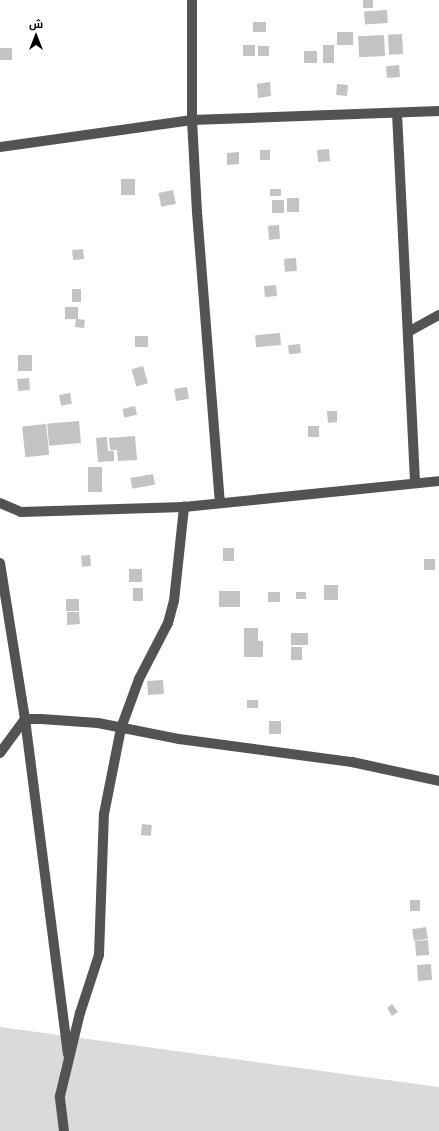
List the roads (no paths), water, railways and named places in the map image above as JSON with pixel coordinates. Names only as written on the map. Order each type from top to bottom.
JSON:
[{"type":"street","points":[[192,0],[192,120],[197,212],[220,502]]},
{"type":"street","points":[[0,147],[192,120],[439,111]]},
{"type":"street","points":[[397,113],[415,483]]},
{"type":"street","points":[[408,332],[439,315]]},
{"type":"street","points":[[0,502],[21,512],[184,507],[220,502],[439,481]]},
{"type":"street","points":[[64,1131],[60,1096],[80,1013],[99,955],[104,814],[121,728],[139,679],[168,623],[174,601],[184,507]]},
{"type":"street","points":[[0,563],[25,719],[69,1060]]},
{"type":"street","points":[[25,719],[98,723],[179,740],[352,762],[439,781]]},
{"type":"street","points":[[0,754],[25,719]]}]
